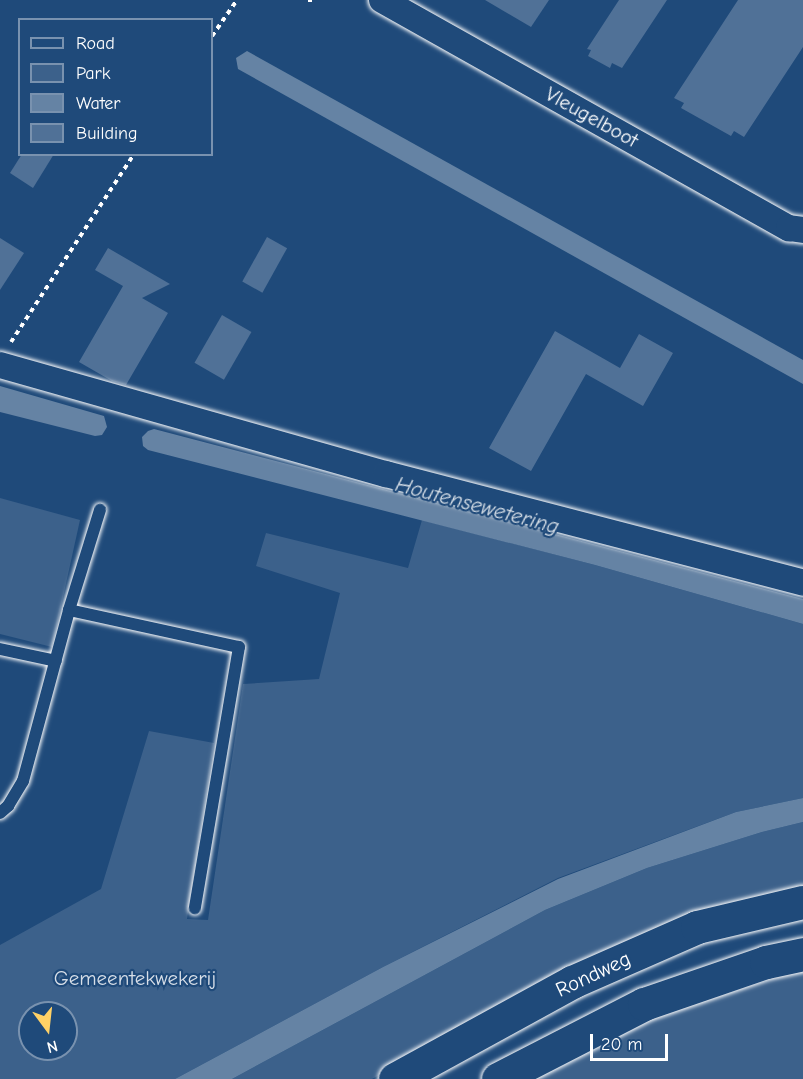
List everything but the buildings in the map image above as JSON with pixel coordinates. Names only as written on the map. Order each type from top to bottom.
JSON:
[{"type":"main road","name":"Rondweg","points":[[395,1079],[572,982],[687,932],[803,902]]},
{"type":"main road","points":[[498,1079],[644,1004],[766,962],[803,954]]},
{"type":"street","name":"Vleugelboot","points":[[382,0],[789,228],[803,230]]},
{"type":"street","points":[[3,357],[386,474],[803,583]]},
{"type":"lane","points":[[0,813],[8,806],[23,781],[69,610],[100,510]]},
{"type":"lane","points":[[69,610],[239,647],[195,908]]},
{"type":"lane","points":[[0,649],[56,661]]},
{"type":"path","points":[[213,35],[237,0]]},
{"type":"path","points":[[308,0],[313,0]]},
{"type":"path","points":[[3,357],[133,156]]},
{"type":"green space","points":[[0,498],[80,520],[52,647],[0,634]]},
{"type":"green space","name":"Gemeentekwekerij","points":[[422,520],[595,565],[803,624],[803,798],[736,812],[558,878],[383,967],[175,1079],[0,1079],[0,945],[101,889],[149,731],[214,743],[187,919],[208,920],[243,684],[319,679],[340,593],[256,566],[266,533],[408,568]]},
{"type":"green space","points":[[803,822],[803,890],[552,981],[372,1079],[232,1079],[545,910],[647,868],[762,832]]},
{"type":"green space","points":[[803,969],[803,1079],[536,1079],[659,1016]]},
{"type":"water","points":[[247,51],[803,360],[803,384],[238,69],[236,58]]},
{"type":"water","points":[[0,386],[104,416],[107,427],[102,435],[95,436],[0,412]]},
{"type":"water","points":[[154,429],[803,599],[803,624],[595,565],[148,450],[143,446],[142,437]]},
{"type":"water","points":[[803,798],[803,822],[762,832],[647,868],[545,910],[232,1079],[175,1079],[383,967],[558,879],[736,812]]},
{"type":"water label","name":"Houtensewetering","points":[[477,506]]}]
